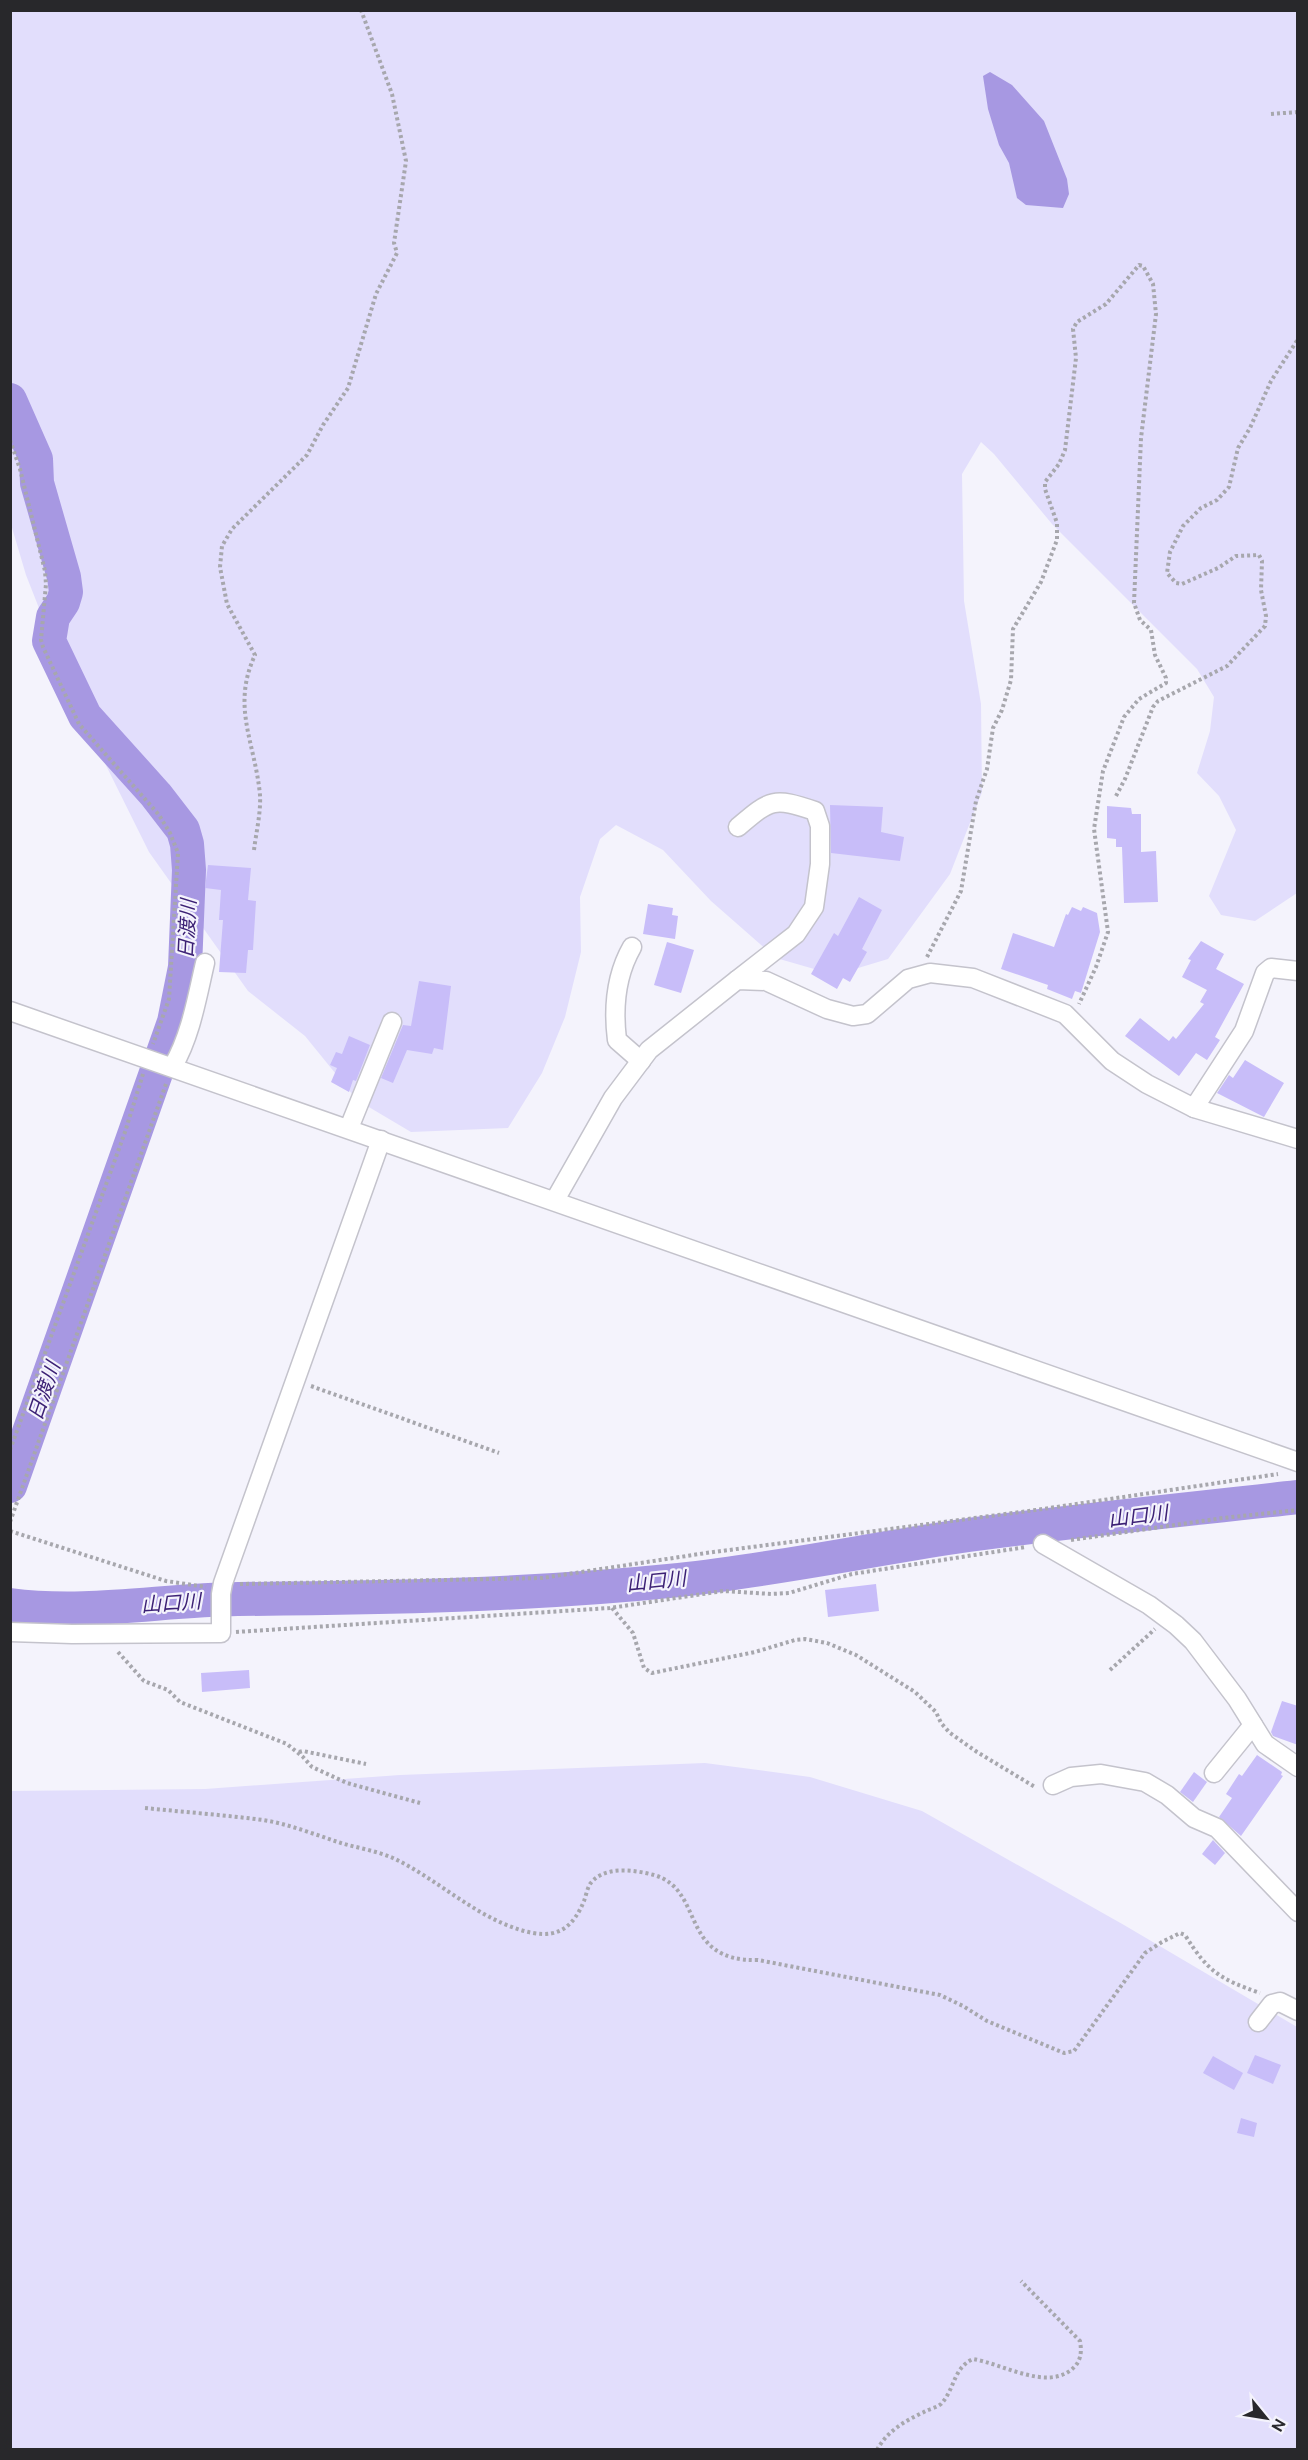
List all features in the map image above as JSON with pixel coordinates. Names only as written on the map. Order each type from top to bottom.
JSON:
[{"type":"street","points":[[555,1200],[613,1098],[649,1050],[796,934],[814,907],[820,864],[820,826],[815,811],[790,802],[766,804],[738,827]]},
{"type":"street","points":[[632,947],[622,964],[614,1016],[617,1040],[641,1061]]},
{"type":"street","points":[[160,1062],[185,1040],[206,963]]},
{"type":"street","points":[[1194,1108],[1244,1031],[1265,973],[1271,968],[1298,971]]},
{"type":"street","points":[[737,980],[766,981],[827,1009],[853,1016],[867,1014],[908,979],[930,973],[973,978],[1065,1014],[1112,1061],[1147,1084],[1194,1108],[1298,1139]]},
{"type":"street","points":[[10,1011],[1298,1462]]},
{"type":"street","points":[[349,1128],[392,1022]]},
{"type":"street","points":[[10,1632],[105,1634],[221,1630],[222,1589],[381,1140]]},
{"type":"street","points":[[1043,1544],[1149,1605],[1167,1619],[1192,1641],[1265,1744],[1298,1767]]},
{"type":"street","points":[[1214,1773],[1253,1725]]},
{"type":"street","points":[[1053,1785],[1071,1777],[1101,1774],[1145,1782],[1167,1795],[1194,1818],[1216,1828],[1298,1912]]},
{"type":"street","points":[[1258,2022],[1272,2004],[1280,2002],[1298,2011]]},
{"type":"path","points":[[254,850],[260,799],[244,710],[243,690],[255,655],[228,604],[220,567],[222,546],[232,529],[307,455],[323,425],[348,388],[376,294],[397,253],[393,243],[406,160],[392,94],[361,10]]},
{"type":"path","points":[[1271,114],[1298,112]]},
{"type":"path","points":[[917,977],[961,891],[976,801],[987,769],[993,728],[1002,710],[1011,680],[1013,629],[1041,582],[1057,540],[1056,523],[1045,489],[1045,482],[1059,464],[1065,450],[1076,358],[1073,329],[1077,322],[1106,304],[1139,265],[1143,266],[1153,284],[1155,314],[1141,438],[1133,594],[1140,620],[1152,630],[1155,656],[1166,678],[1166,683],[1139,699],[1124,717],[1102,771],[1094,830],[1108,932],[1096,967],[1071,1020]]},
{"type":"path","points":[[1116,796],[1125,779],[1149,713],[1158,701],[1227,666],[1265,626],[1266,616],[1261,590],[1262,561],[1258,555],[1236,556],[1218,568],[1182,584],[1176,583],[1167,573],[1170,552],[1183,526],[1201,508],[1217,500],[1229,487],[1238,448],[1250,428],[1271,381],[1298,339]]},
{"type":"path","points":[[10,440],[20,469],[45,571],[41,640],[43,647],[79,724],[159,815],[178,853],[169,999],[160,1062],[10,1522]]},
{"type":"path","points":[[10,1450],[125,1132],[160,1062]]},
{"type":"path","points":[[296,1380],[499,1453]]},
{"type":"path","points":[[10,1532],[166,1581],[222,1589],[250,1585],[542,1578],[1282,1474]]},
{"type":"path","points":[[221,1630],[612,1608],[723,1591],[789,1593],[852,1574],[1233,1516],[1298,1510]]},
{"type":"path","points":[[612,1608],[633,1633],[644,1668],[652,1672],[755,1652],[795,1640],[815,1640],[848,1652],[915,1692],[936,1712],[941,1723],[950,1732],[977,1752],[1034,1787],[1045,1788],[1053,1785]]},
{"type":"path","points":[[1110,1670],[1167,1619]]},
{"type":"path","points":[[105,1634],[124,1661],[144,1681],[168,1690],[180,1702],[287,1744],[312,1767],[347,1783],[420,1803]]},
{"type":"path","points":[[298,1752],[303,1751],[366,1764]]},
{"type":"path","points":[[145,1808],[265,1821],[392,1858],[509,1926],[545,1935],[564,1930],[578,1916],[589,1885],[598,1877],[619,1871],[637,1871],[659,1877],[677,1891],[710,1947],[724,1955],[741,1960],[759,1960],[940,1995],[987,2021],[1064,2053],[1074,2051],[1145,1953],[1180,1933],[1185,1935],[1203,1963],[1213,1972],[1227,1981],[1280,2002]]},
{"type":"path","points":[[877,2450],[888,2434],[903,2423],[939,2406],[946,2397],[959,2368],[973,2359],[1043,2379],[1058,2378],[1078,2363],[1081,2354],[1080,2341],[1021,2281]]},
{"type":"shaded area","points":[[10,11],[1297,11],[1297,893],[1255,921],[1221,915],[1209,896],[1236,830],[1219,796],[1197,773],[1210,731],[1214,697],[1197,669],[1052,524],[994,454],[981,442],[962,474],[964,601],[981,704],[982,792],[950,874],[888,959],[835,975],[776,958],[711,901],[663,850],[616,825],[600,839],[580,897],[581,952],[565,1017],[542,1073],[508,1128],[411,1132],[357,1100],[305,1036],[248,991],[149,852],[81,715],[26,575],[10,521]]},
{"type":"shaded area","points":[[990,72],[1012,85],[1044,121],[1067,179],[1069,194],[1063,208],[1026,205],[1017,198],[1009,163],[999,145],[988,109],[983,76]]},
{"type":"shaded area","points":[[705,1763],[810,1777],[922,1811],[1124,1925],[1297,2027],[1297,2449],[11,2449],[10,1791],[205,1789],[400,1775]]},
{"type":"building","points":[[830,805],[883,807],[881,832],[904,837],[900,861],[831,853]]},
{"type":"building","points":[[1107,806],[1131,808],[1132,814],[1141,814],[1141,852],[1156,851],[1158,902],[1124,903],[1122,847],[1116,847],[1116,839],[1107,838]]},
{"type":"building","points":[[208,865],[251,868],[248,900],[256,901],[253,950],[248,950],[246,973],[219,972],[223,920],[219,920],[221,890],[205,888]]},
{"type":"building","points":[[859,897],[882,910],[862,949],[867,952],[850,982],[843,978],[837,989],[811,974],[834,933],[838,936]]},
{"type":"building","points":[[648,904],[673,908],[672,915],[678,916],[675,939],[643,934]]},
{"type":"building","points":[[1072,907],[1081,911],[1083,907],[1097,913],[1100,932],[1081,993],[1075,991],[1072,999],[1047,989],[1048,985],[1001,969],[1013,933],[1054,947],[1066,914],[1068,915]]},
{"type":"building","points":[[1201,941],[1224,954],[1216,969],[1244,984],[1215,1037],[1220,1040],[1207,1060],[1196,1053],[1179,1076],[1125,1036],[1140,1018],[1169,1041],[1173,1036],[1176,1039],[1204,1004],[1200,1002],[1207,990],[1182,977],[1191,960],[1188,959]]},
{"type":"building","points":[[667,942],[694,950],[681,993],[654,985]]},
{"type":"building","points":[[419,981],[451,986],[443,1050],[434,1048],[432,1054],[407,1050],[393,1083],[381,1078],[403,1025],[411,1026]]},
{"type":"building","points":[[349,1036],[370,1045],[356,1081],[353,1080],[349,1092],[331,1082],[337,1068],[330,1065],[336,1052],[342,1054]]},
{"type":"building","points":[[1245,1060],[1284,1083],[1264,1117],[1217,1093],[1229,1075],[1233,1078]]},
{"type":"building","points":[[876,1584],[879,1611],[828,1617],[825,1590]]},
{"type":"building","points":[[249,1670],[250,1688],[202,1692],[201,1673]]},
{"type":"building","points":[[1282,1701],[1298,1706],[1298,1745],[1273,1736],[1271,1732]]},
{"type":"building","points":[[1257,1755],[1282,1772],[1283,1776],[1241,1836],[1219,1817],[1232,1798],[1226,1794],[1239,1774],[1242,1776]]},
{"type":"building","points":[[1194,1772],[1207,1782],[1193,1802],[1180,1792]]},
{"type":"building","points":[[1213,1840],[1225,1853],[1215,1865],[1202,1854]]},
{"type":"building","points":[[1255,2055],[1281,2065],[1273,2084],[1247,2073]]},
{"type":"building","points":[[1213,2056],[1243,2073],[1234,2090],[1203,2073]]},
{"type":"building","points":[[1241,2118],[1257,2123],[1254,2137],[1237,2133]]},
{"type":"waterway","name":"日渡川","points":[[10,400],[36,459],[37,483],[64,577],[66,592],[63,602],[53,617],[49,641],[85,716],[156,795],[183,830],[187,844],[189,870],[185,967],[174,1022],[10,1486]]},
{"type":"waterway","name":"山口川","points":[[10,1605],[38,1608],[96,1608],[210,1600],[458,1595],[624,1585],[748,1571],[998,1531],[1298,1497]]}]
